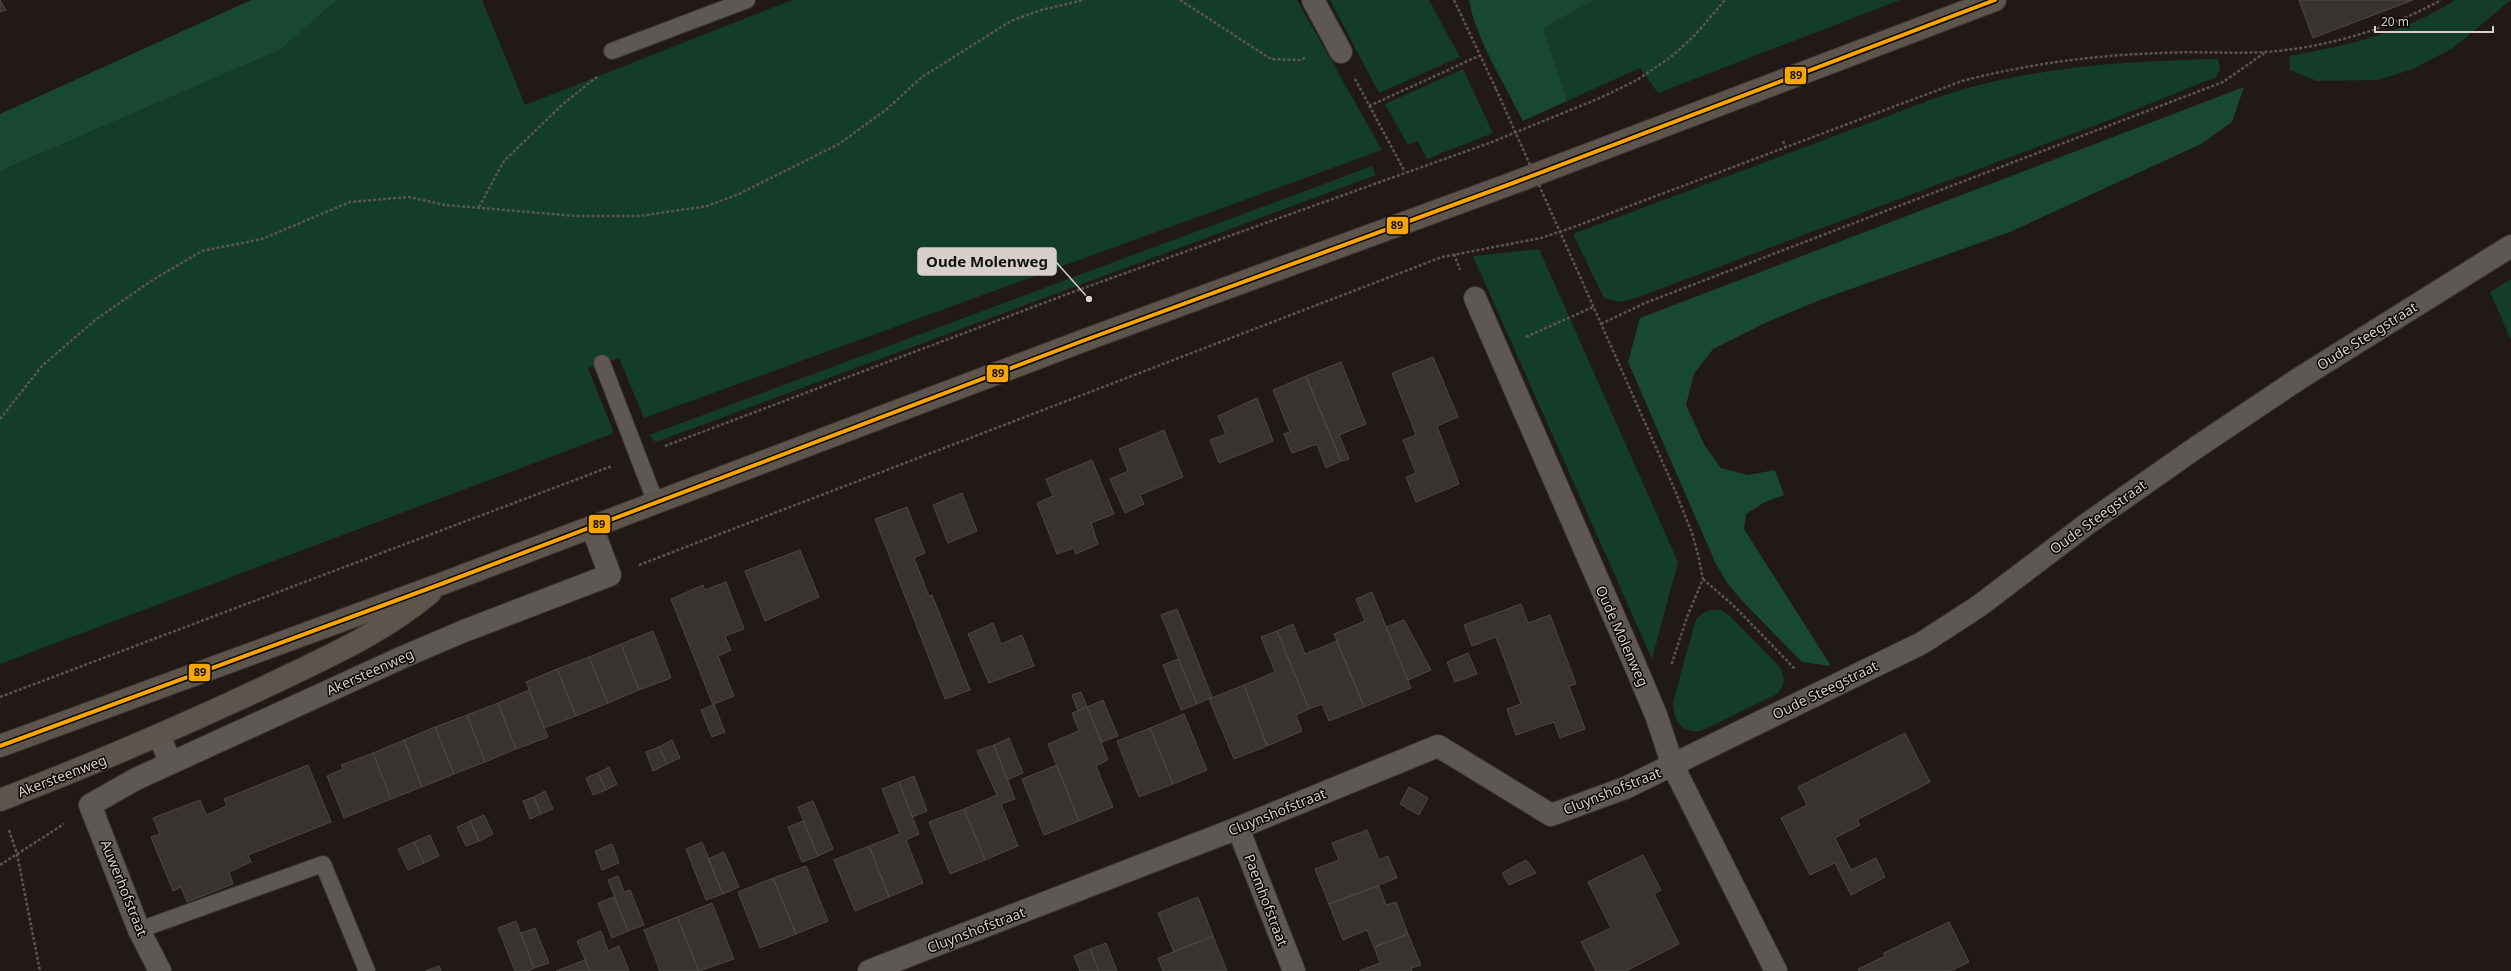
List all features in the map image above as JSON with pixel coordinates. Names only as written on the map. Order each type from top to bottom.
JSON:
[{"type":"main road","name":"Akersteenweg","points":[[0,746],[440,584],[1995,0]]},
{"type":"main road","name":"Akersteenweg","points":[[0,800],[159,736],[351,646],[400,617],[440,584]]},
{"type":"street","points":[[1313,0],[1338,47]]},
{"type":"street","name":"Oude Steegstraat","points":[[1673,766],[1922,642],[1979,606],[2087,524],[2300,378],[2511,246]]},
{"type":"street","name":"Oude Molenweg","points":[[1475,298],[1656,715],[1673,766],[1776,971]]},
{"type":"street","name":"Akersteenweg","points":[[90,805],[136,779],[464,631],[610,575],[592,527]]},
{"type":"street","points":[[159,736],[171,763]]},
{"type":"street","name":"Cluynshofstraat","points":[[869,971],[910,964],[1438,746],[1551,815],[1626,788],[1673,766]]},
{"type":"street","name":"Auwerhofstraat","points":[[90,805],[139,930],[160,971]]},
{"type":"street","name":"Paemhofstraat","points":[[1238,828],[1294,971]]},
{"type":"lane","points":[[612,51],[747,0]]},
{"type":"lane","points":[[602,363],[656,503]]},
{"type":"lane","points":[[139,930],[323,864],[367,971]]},
{"type":"path","points":[[0,419],[42,366],[95,320],[151,281],[202,251],[262,239],[350,202],[409,197],[446,205],[577,216],[639,216],[707,206],[739,194],[839,144],[887,109],[922,77],[1011,21],[1041,10],[1084,0]]},
{"type":"path","points":[[1180,0],[1271,59],[1301,60],[1338,47]]},
{"type":"path","points":[[1454,0],[1481,55],[1578,272],[1692,533],[1703,579],[1735,607],[1789,662],[1805,680],[1813,696]]},
{"type":"path","points":[[0,696],[1096,284],[1527,128],[1637,80],[1682,47],[1725,0]]},
{"type":"path","points":[[647,562],[1442,258],[1541,238],[1786,148],[1962,81],[1994,73],[2090,58],[2162,53],[2266,52],[2327,42],[2383,26],[2411,16],[2441,0]]},
{"type":"path","points":[[479,207],[504,161],[563,104],[608,68],[628,45]]},
{"type":"path","points":[[1601,324],[1645,303],[2223,82],[2266,52]]},
{"type":"path","points":[[1405,172],[1369,106],[1481,55]]},
{"type":"path","points":[[1783,141],[1786,148]]},
{"type":"path","points":[[1541,330],[1593,307]]},
{"type":"path","points":[[1656,715],[1687,617],[1703,579]]},
{"type":"path","points":[[7,824],[18,854],[40,971]]},
{"type":"path","points":[[0,865],[63,824]]},
{"type":"green space","points":[[251,0],[337,0],[280,50],[0,171],[0,114]]},
{"type":"green space","points":[[337,0],[482,0],[525,105],[792,0],[1297,0],[1382,150],[644,418],[619,358],[588,368],[614,433],[0,664],[0,171],[280,50]]},
{"type":"green space","points":[[1330,0],[1429,0],[1460,57],[1379,93]]},
{"type":"green space","points":[[1469,0],[1595,0],[1543,28],[1567,101],[1523,121],[1484,46],[1472,14]]},
{"type":"green space","points":[[1595,0],[1900,0],[1658,93],[1640,68],[1567,101],[1543,28]]},
{"type":"green space","points":[[2455,0],[2511,0],[2453,48],[2413,69],[2378,80],[2317,81],[2290,70],[2289,56],[2332,48],[2396,29],[2417,21]]},
{"type":"green space","points":[[2218,59],[2220,69],[2216,77],[2112,119],[1636,298],[1621,302],[1604,298],[1573,234],[1933,99],[1968,88],[2038,73],[2074,68],[2110,64]]},
{"type":"green space","points":[[1463,69],[1493,133],[1427,159],[1418,141],[1408,145],[1385,104]]},
{"type":"green space","points":[[2244,87],[2232,122],[2201,144],[2010,232],[1820,300],[1765,323],[1713,349],[1694,374],[1686,405],[1705,446],[1721,468],[1748,475],[1775,470],[1784,495],[1765,502],[1746,514],[1744,529],[1831,666],[1802,662],[1746,605],[1727,583],[1715,562],[1628,362],[1640,318]]},
{"type":"green space","points":[[1372,166],[1376,175],[656,442],[649,435]]},
{"type":"green space","points":[[1539,249],[1678,562],[1652,659],[1473,256]]},
{"type":"green space","points":[[2511,279],[2511,340],[2490,292]]},
{"type":"green space","points":[[1710,610],[1721,610],[1729,615],[1777,664],[1782,672],[1784,680],[1782,688],[1775,695],[1701,731],[1694,731],[1684,728],[1677,720],[1673,709],[1673,702],[1696,619],[1703,613]]},
{"type":"building","points":[[0,0],[6,10],[0,12]]},
{"type":"building","points":[[2299,0],[2413,0],[2313,38]]},
{"type":"building","points":[[1433,357],[1458,417],[1437,426],[1459,484],[1416,502],[1406,477],[1416,473],[1403,440],[1416,435],[1392,373]]},
{"type":"building","points":[[1341,362],[1366,424],[1339,435],[1349,459],[1341,461],[1306,376]]},
{"type":"building","points":[[1306,376],[1341,461],[1326,468],[1317,444],[1292,453],[1284,434],[1290,432],[1273,390]]},
{"type":"building","points":[[1257,398],[1273,441],[1219,463],[1210,440],[1226,434],[1218,416]]},
{"type":"building","points":[[1164,430],[1183,477],[1140,495],[1144,504],[1125,513],[1110,479],[1128,471],[1119,449]]},
{"type":"building","points":[[1092,460],[1114,514],[1091,523],[1098,544],[1076,554],[1074,548],[1057,554],[1037,503],[1053,496],[1046,479]]},
{"type":"building","points":[[962,493],[977,531],[948,543],[933,505]]},
{"type":"building","points":[[907,507],[925,553],[914,558],[929,596],[932,595],[970,690],[945,699],[875,519]]},
{"type":"building","points":[[800,550],[819,597],[765,621],[745,571]]},
{"type":"building","points":[[726,582],[744,629],[725,636],[731,650],[718,656],[734,696],[714,704],[725,732],[712,737],[701,710],[713,705],[671,599],[703,585],[705,590]]},
{"type":"building","points":[[1372,592],[1411,688],[1364,707],[1334,634],[1365,621],[1356,599]]},
{"type":"building","points":[[1521,604],[1528,623],[1550,615],[1576,684],[1569,686],[1585,729],[1560,738],[1554,722],[1516,735],[1507,709],[1521,704],[1496,637],[1472,646],[1464,625]]},
{"type":"building","points":[[1177,609],[1212,697],[1197,704],[1161,615]]},
{"type":"building","points":[[1404,620],[1431,670],[1408,680],[1386,627]]},
{"type":"building","points":[[993,623],[1001,644],[1022,635],[1034,666],[989,683],[968,634]]},
{"type":"building","points":[[1293,624],[1305,654],[1337,641],[1364,707],[1329,721],[1322,704],[1309,709],[1277,631]]},
{"type":"building","points":[[653,631],[671,678],[639,690],[621,644]]},
{"type":"building","points":[[1277,631],[1309,709],[1296,715],[1302,731],[1267,746],[1244,685],[1275,672],[1261,637]]},
{"type":"building","points":[[621,644],[639,690],[608,703],[589,657]]},
{"type":"building","points":[[1468,653],[1477,674],[1455,682],[1447,662]]},
{"type":"building","points":[[589,657],[608,703],[576,716],[557,669]]},
{"type":"building","points":[[1178,659],[1197,704],[1181,710],[1163,665]]},
{"type":"building","points":[[557,669],[576,716],[544,728],[526,682]]},
{"type":"building","points":[[1244,685],[1267,746],[1234,759],[1209,699]]},
{"type":"building","points":[[529,690],[548,737],[516,749],[498,703]]},
{"type":"building","points":[[1081,692],[1087,707],[1078,711],[1072,695]]},
{"type":"building","points":[[1103,700],[1118,736],[1102,742],[1087,707]]},
{"type":"building","points":[[498,703],[516,749],[485,762],[467,715]]},
{"type":"building","points":[[1087,707],[1108,760],[1096,766],[1113,807],[1079,821],[1048,744],[1079,731],[1072,713]]},
{"type":"building","points":[[1184,714],[1207,770],[1173,784],[1150,728]]},
{"type":"building","points":[[467,715],[485,762],[454,774],[435,727]]},
{"type":"building","points":[[435,727],[454,774],[422,787],[404,740]]},
{"type":"building","points":[[1150,728],[1173,784],[1139,797],[1117,741]]},
{"type":"building","points":[[1905,733],[1930,782],[1857,820],[1860,825],[1835,838],[1851,870],[1876,858],[1885,877],[1851,895],[1835,863],[1810,875],[1781,818],[1807,805],[1798,787]]},
{"type":"building","points":[[1009,738],[1023,773],[1007,780],[994,745]]},
{"type":"building","points":[[404,740],[422,787],[391,799],[373,753]]},
{"type":"building","points":[[672,740],[680,758],[667,764],[659,747]]},
{"type":"building","points":[[994,745],[1015,799],[1001,804],[1018,846],[985,860],[964,809],[997,795],[977,751]]},
{"type":"building","points":[[659,747],[667,764],[653,771],[646,752]]},
{"type":"building","points":[[373,753],[391,799],[344,818],[327,776],[343,769],[341,765]]},
{"type":"building","points":[[308,765],[331,822],[248,855],[251,862],[229,872],[233,884],[187,902],[181,887],[173,891],[151,837],[160,834],[153,818],[200,800],[206,815],[227,806],[224,799]]},
{"type":"building","points":[[1057,765],[1079,821],[1044,835],[1022,779]]},
{"type":"building","points":[[609,767],[617,784],[606,790],[598,773]]},
{"type":"building","points":[[598,773],[606,790],[593,795],[586,778]]},
{"type":"building","points":[[914,776],[927,811],[912,817],[899,782]]},
{"type":"building","points":[[899,782],[919,834],[906,840],[923,883],[889,897],[869,846],[900,834],[882,789]]},
{"type":"building","points":[[1409,787],[1428,798],[1419,815],[1400,804]]},
{"type":"building","points":[[545,791],[553,809],[541,814],[534,797]]},
{"type":"building","points":[[534,797],[541,814],[530,819],[523,801]]},
{"type":"building","points":[[813,801],[833,849],[818,856],[798,807]]},
{"type":"building","points":[[964,809],[985,860],[950,874],[929,822]]},
{"type":"building","points":[[484,815],[493,834],[479,841],[470,821]]},
{"type":"building","points":[[470,821],[479,841],[466,846],[457,827]]},
{"type":"building","points":[[803,821],[818,856],[802,862],[788,827]]},
{"type":"building","points":[[1367,830],[1379,860],[1388,856],[1397,878],[1329,904],[1315,869],[1339,860],[1332,843]]},
{"type":"building","points":[[430,835],[439,856],[424,863],[414,842]]},
{"type":"building","points":[[414,842],[424,863],[408,870],[398,849]]},
{"type":"building","points":[[702,842],[723,894],[706,900],[686,849]]},
{"type":"building","points":[[612,844],[619,863],[602,870],[595,851]]},
{"type":"building","points":[[869,846],[889,897],[855,911],[834,860]]},
{"type":"building","points":[[724,852],[739,887],[723,894],[708,859]]},
{"type":"building","points":[[1643,855],[1661,890],[1654,894],[1679,944],[1626,971],[1596,971],[1581,942],[1611,928],[1588,882]]},
{"type":"building","points":[[1526,860],[1536,873],[1509,885],[1502,873]]},
{"type":"building","points":[[806,866],[828,921],[796,934],[773,878]]},
{"type":"building","points":[[618,876],[624,892],[630,890],[644,925],[628,931],[608,880]]},
{"type":"building","points":[[773,878],[796,934],[760,948],[738,892]]},
{"type":"building","points":[[1379,886],[1386,905],[1396,902],[1408,934],[1374,947],[1367,930],[1343,940],[1329,904]]},
{"type":"building","points":[[614,897],[628,931],[612,938],[598,903]]},
{"type":"building","points":[[1198,897],[1213,936],[1174,952],[1158,913]]},
{"type":"building","points":[[712,903],[734,959],[699,971],[677,917]]},
{"type":"building","points":[[677,917],[699,971],[660,971],[644,930]]},
{"type":"building","points":[[516,921],[534,968],[528,971],[515,971],[498,928]]},
{"type":"building","points":[[1949,922],[1969,962],[1950,971],[1859,971],[1858,969],[1885,956],[1884,953]]},
{"type":"building","points":[[535,928],[549,963],[534,968],[521,933]]},
{"type":"building","points":[[601,931],[608,951],[619,946],[629,971],[590,971],[577,941]]},
{"type":"building","points":[[1408,934],[1421,965],[1411,968],[1412,971],[1359,971],[1380,963],[1374,947]]},
{"type":"building","points":[[1213,936],[1227,971],[1163,971],[1158,958]]},
{"type":"building","points":[[1106,943],[1117,971],[1099,971],[1090,949]]},
{"type":"building","points":[[1090,949],[1099,971],[1080,971],[1074,956]]},
{"type":"building","points":[[585,960],[590,971],[556,971]]},
{"type":"building","points":[[439,966],[441,971],[425,971]]},
{"type":"transit line","name":"89","points":[[0,746],[441,584],[1085,340],[1513,183],[1995,0]]},
{"type":"place","name":"Oude Molenweg","points":[[1089,299]]}]
